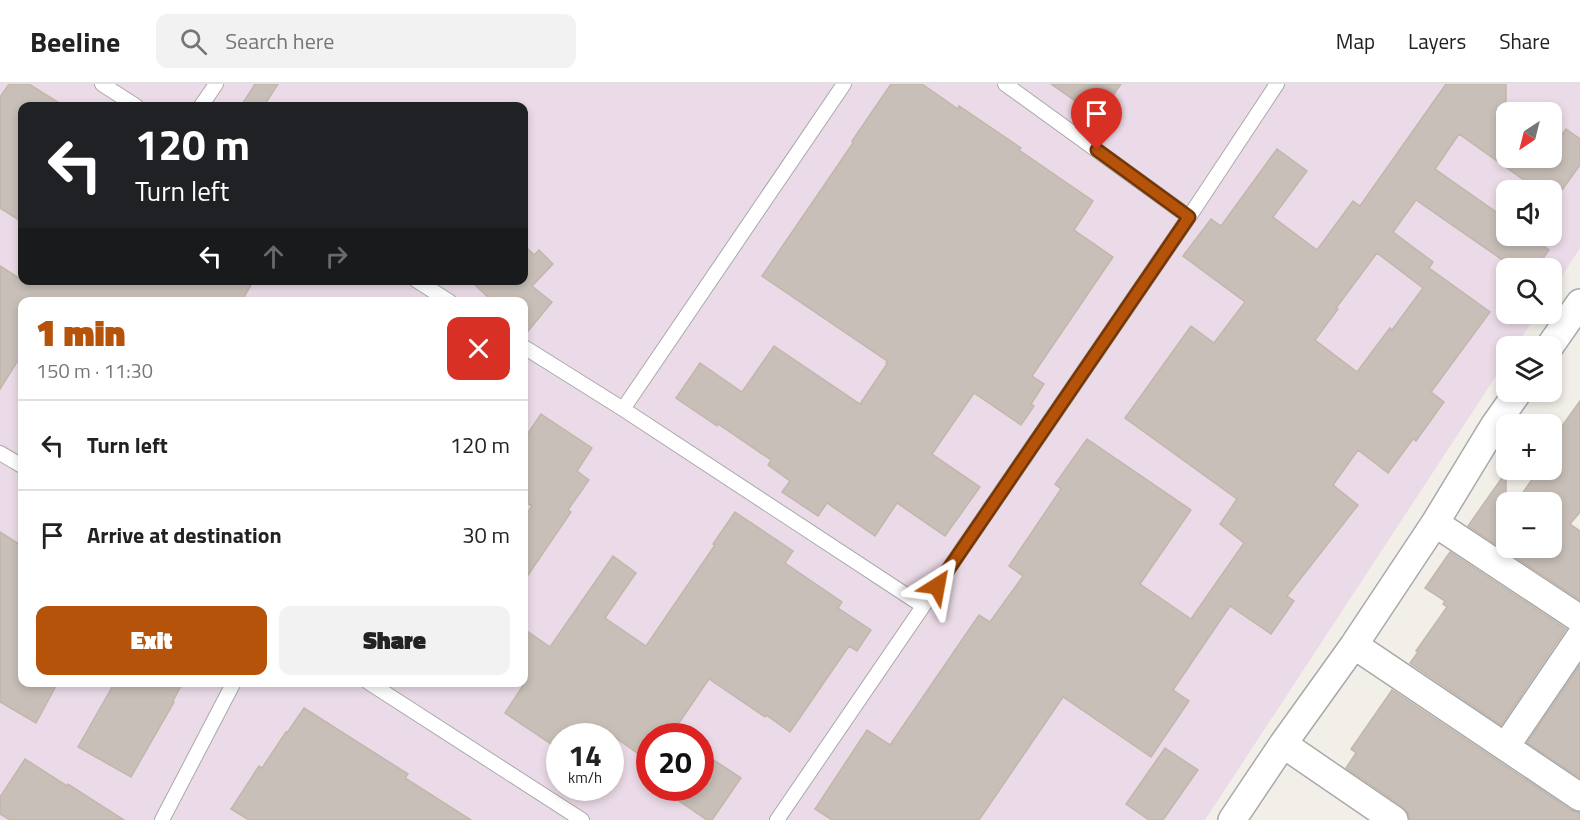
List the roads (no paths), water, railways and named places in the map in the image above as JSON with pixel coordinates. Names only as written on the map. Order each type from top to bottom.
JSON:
[{"type":"street","points":[[1557,336],[1580,303]]},
{"type":"street","points":[[1232,820],[1354,645],[1435,523],[1511,402]]},
{"type":"street","points":[[1435,523],[1580,618]]},
{"type":"street","points":[[1506,746],[1580,637]]},
{"type":"street","points":[[1354,645],[1580,797]]},
{"type":"street","points":[[1283,744],[1394,820]]},
{"type":"lane","points":[[102,84],[130,102]]},
{"type":"lane","points":[[204,102],[216,84]]},
{"type":"lane","points":[[623,409],[844,84]]},
{"type":"lane","points":[[1005,84],[1189,217]]},
{"type":"lane","points":[[777,820],[1189,217],[1277,84]]},
{"type":"lane","points":[[424,285],[442,297]]},
{"type":"lane","points":[[528,350],[623,409],[923,606]]},
{"type":"lane","points":[[0,453],[18,464]]},
{"type":"lane","points":[[162,820],[231,687]]},
{"type":"lane","points":[[376,687],[582,820]]}]
